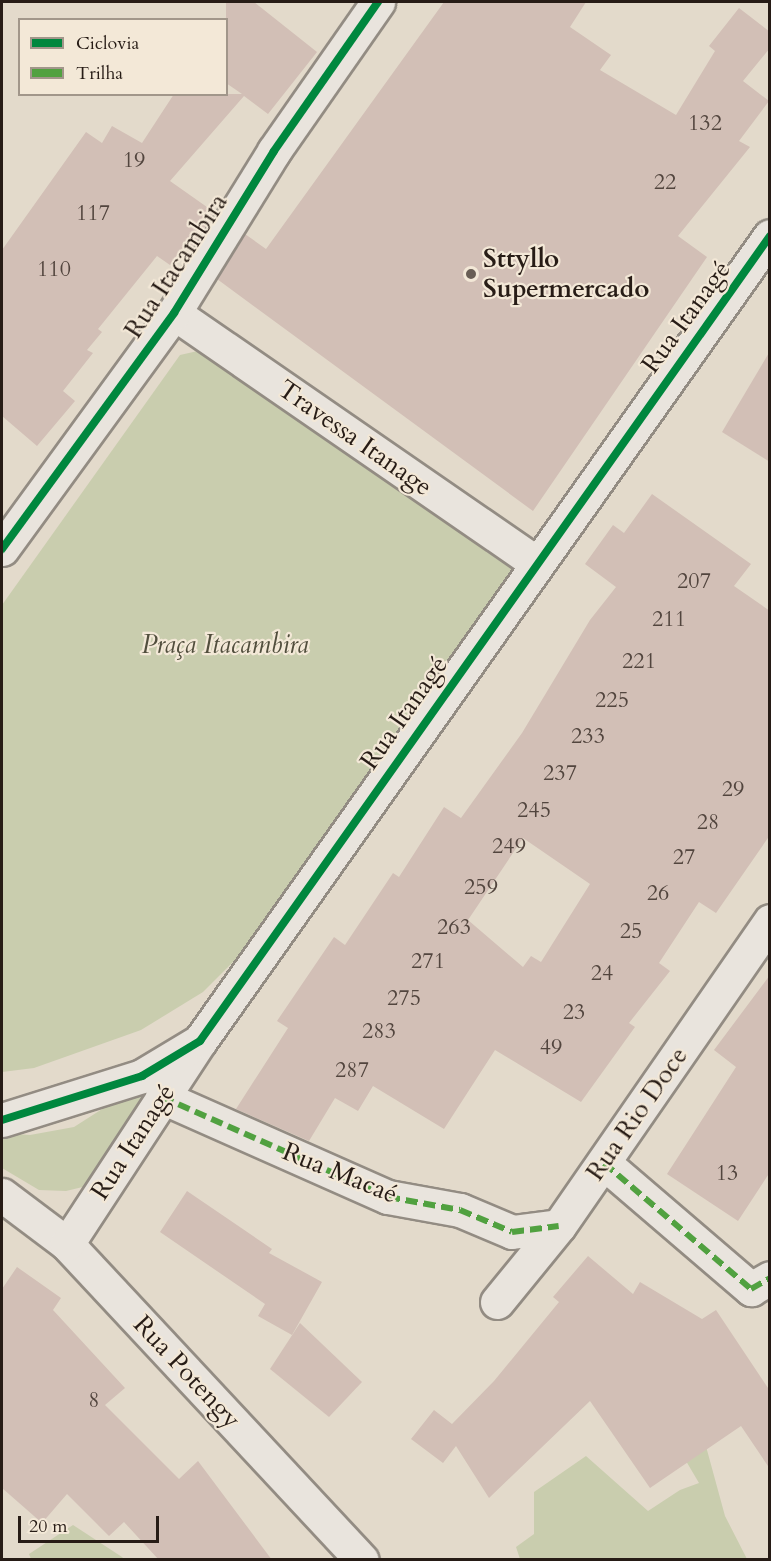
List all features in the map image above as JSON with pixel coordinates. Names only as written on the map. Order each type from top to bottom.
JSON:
[{"type":"street","name":"Rua Itacambira","points":[[2,549],[174,313],[274,151],[378,2]]},
{"type":"street","name":"Rua Itanagé","points":[[67,1244],[200,1041],[536,563],[770,236]]},
{"type":"street","name":"Travessa Itanage","points":[[174,313],[536,563]]},
{"type":"street","name":"Rua Rio Doce","points":[[497,1302],[560,1226],[770,921]]},
{"type":"street","name":"Rua Itanagé","points":[[2,1120],[50,1108],[142,1076],[200,1041]]},
{"type":"street","name":"Rua Macaé","points":[[162,1097],[388,1197],[460,1210],[512,1232],[560,1226]]},
{"type":"street","points":[[604,1163],[751,1289],[770,1278]]},
{"type":"street","name":"Rua Potengy","points":[[2,1195],[67,1244],[362,1560]]},
{"type":"green space","name":"Praça Itacambira","points":[[211,348],[526,576],[248,947],[203,992],[141,1030],[34,1068],[2,1072],[2,605],[180,355]]},
{"type":"green space","points":[[171,1073],[91,1185],[66,1191],[39,1190],[2,1168],[2,1133],[30,1135],[74,1127],[132,1090]]},
{"type":"green space","points":[[704,1439],[725,1516],[747,1559],[520,1559],[516,1547],[534,1534],[534,1492],[586,1456],[648,1511],[680,1490],[699,1483],[676,1444]]},
{"type":"green space","points":[[73,1525],[124,1559],[31,1559],[29,1554]]},
{"type":"building","points":[[226,2],[254,2],[317,52],[268,114],[244,96],[170,181],[214,212],[187,256],[180,251],[170,265],[157,256],[98,329],[102,332],[87,350],[93,353],[63,391],[75,401],[37,446],[2,416],[2,250],[86,132],[102,143],[112,126],[142,143],[173,96],[242,94],[228,84],[228,18],[226,18]]},
{"type":"building","name":"Sttyllo Supermercado","points":[[444,2],[586,2],[570,27],[611,55],[600,70],[676,115],[715,51],[709,46],[739,8],[770,32],[770,48],[743,81],[769,101],[739,141],[750,147],[678,236],[707,257],[533,511],[217,279],[245,234],[266,249]]},
{"type":"building","points":[[770,351],[770,462],[722,432]]},
{"type":"building","points":[[652,494],[751,564],[734,586],[770,611],[770,835],[716,913],[699,902],[659,963],[670,971],[629,1023],[635,1027],[581,1102],[495,1050],[444,1129],[373,1086],[358,1111],[335,1098],[309,1141],[236,1109],[288,1028],[277,1021],[334,937],[345,945],[393,873],[399,877],[444,807],[461,818],[522,733],[590,620],[616,587],[585,564],[613,525],[624,533]],"holes":[[[523,838],[590,884],[541,962],[531,956],[523,967],[468,920]]]},
{"type":"building","points":[[770,975],[770,1172],[738,1221],[667,1174],[736,1067],[714,1050]]},
{"type":"building","points":[[187,1191],[272,1249],[269,1253],[322,1282],[292,1335],[258,1316],[265,1304],[160,1232]]},
{"type":"building","points":[[588,1256],[633,1294],[640,1282],[702,1319],[716,1310],[770,1391],[770,1469],[741,1426],[650,1488],[590,1401],[489,1498],[456,1446],[443,1463],[411,1439],[434,1410],[452,1424],[494,1381],[559,1302],[553,1297]]},
{"type":"building","points":[[17,1267],[61,1298],[53,1310],[125,1388],[105,1405],[179,1479],[198,1461],[272,1560],[159,1560],[124,1522],[109,1536],[67,1494],[42,1523],[2,1488],[2,1289]]},
{"type":"building","points":[[300,1323],[362,1382],[329,1417],[270,1369]]},
{"type":"marked path","points":[[162,1097],[388,1197],[460,1210],[512,1232],[559,1226]]},
{"type":"marked path","points":[[604,1163],[751,1289],[770,1278]]},
{"type":"cycle path","points":[[2,549],[174,313],[274,151],[378,2]]},
{"type":"cycle path","points":[[2,1120],[142,1076],[200,1041],[770,236]]},
{"type":"place","name":"Sttyllo Supermercado","points":[[471,274]]}]
